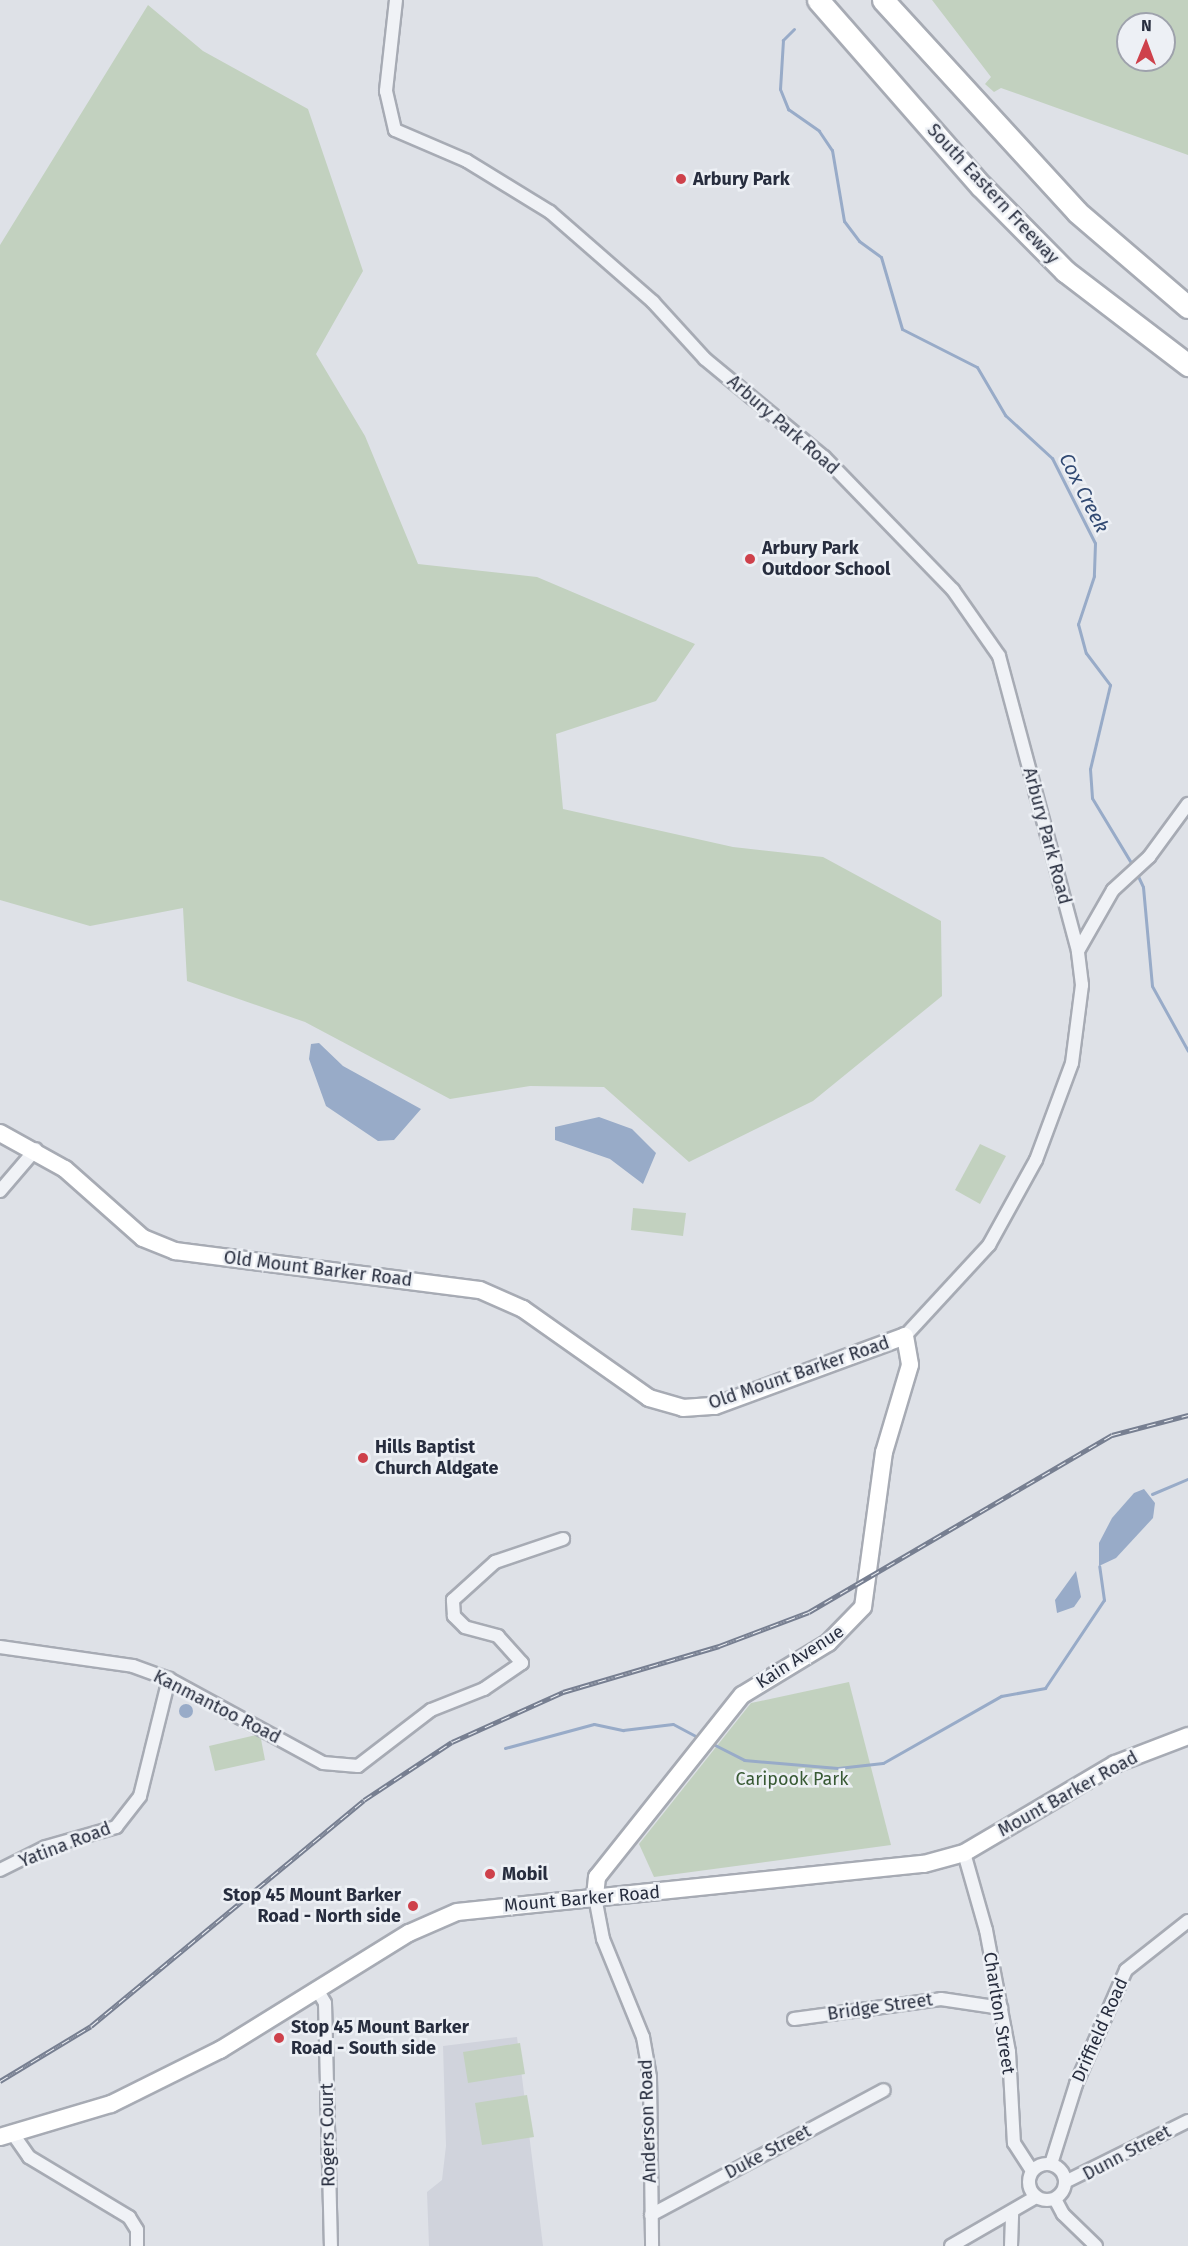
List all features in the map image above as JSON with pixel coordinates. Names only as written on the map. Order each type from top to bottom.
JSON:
[{"type":"highway","name":"South Eastern Freeway","points":[[818,0],[981,186],[1065,271],[1188,365]]},
{"type":"highway","points":[[884,0],[1077,212],[1188,307]]},
{"type":"highway","points":[[1147,271],[1188,296]]},
{"type":"main road","name":"Old Mount Barker Road","points":[[0,1133],[36,1149],[143,1238],[176,1251],[480,1290],[522,1309],[649,1398],[683,1408],[715,1406],[905,1336]]},
{"type":"main road","name":"Kain Avenue","points":[[595,1897],[597,1877],[742,1695],[828,1643],[863,1607],[884,1452],[910,1365],[905,1336]]},
{"type":"main road","name":"Mount Barker Road","points":[[6,2135],[111,2104],[220,2050],[409,1933],[457,1912],[595,1897],[778,1882],[924,1864],[964,1853],[1115,1764],[1188,1736]]},
{"type":"street","name":"Arbury Park Road","points":[[396,0],[386,91],[395,129],[467,161],[550,212],[653,302],[705,359],[824,457],[953,590],[999,656],[1078,951]]},
{"type":"street","points":[[1078,951],[1120,882],[1149,857],[1188,804]]},
{"type":"street","name":"Old Mount Barker Road","points":[[905,1336],[989,1245],[1036,1160],[1072,1063],[1082,985],[1078,951]]},
{"type":"street","points":[[0,1191],[36,1149]]},
{"type":"street","name":"Kanmantoo Road","points":[[0,1647],[76,1654],[169,1679],[323,1763],[358,1766],[431,1710],[484,1689],[522,1663],[498,1636],[465,1627],[454,1616],[453,1600],[495,1562],[564,1539]]},
{"type":"street","name":"Yatina Road","points":[[0,1870],[46,1847],[116,1827],[140,1796],[169,1679]]},
{"type":"street","name":"Charlton Street","points":[[964,1853],[1001,2008],[1014,2142],[1032,2171]]},
{"type":"street","name":"Anderson Road","points":[[595,1897],[603,1939],[643,2037],[650,2077],[652,2246]]},
{"type":"street","name":"Driffield Road","points":[[1051,2164],[1076,2084],[1126,1970],[1188,1921]]},
{"type":"street","name":"Rogers Court","points":[[318,1991],[325,2003],[331,2246]]},
{"type":"street","name":"Bridge Street","points":[[794,2019],[941,1999],[1001,2008]]},
{"type":"street","name":"Duke Street","points":[[651,2215],[884,2090]]},
{"type":"street","name":"Dunn Street","points":[[1065,2182],[1188,2121]]},
{"type":"street","points":[[6,2135],[29,2157],[129,2217],[137,2230],[138,2246]]},
{"type":"street","points":[[1036,2197],[1028,2185],[1032,2171],[1051,2164],[1065,2182],[1055,2199]]},
{"type":"street","points":[[951,2246],[1036,2197],[1055,2199]]},
{"type":"street","points":[[1055,2199],[1063,2214],[1096,2246]]},
{"type":"street","points":[[1011,2246],[1012,2212]]},
{"type":"shaded area","points":[[517,2037],[543,2246],[429,2246],[427,2192],[442,2180],[446,2146],[443,2046]]},
{"type":"green space","points":[[932,0],[1188,0],[1188,155],[1001,88],[994,92],[985,84],[991,77]]},
{"type":"green space","points":[[148,5],[203,51],[308,109],[363,271],[316,354],[365,436],[418,564],[537,577],[695,644],[656,701],[556,734],[563,809],[733,847],[823,857],[941,921],[942,996],[813,1101],[689,1162],[604,1087],[530,1086],[450,1099],[305,1022],[187,981],[183,908],[90,926],[0,900],[0,245]]},
{"type":"green space","points":[[980,1144],[1006,1156],[980,1204],[955,1190]]},
{"type":"green space","points":[[633,1208],[686,1213],[683,1236],[631,1230]]},
{"type":"green space","name":"Caripook Park","points":[[849,1682],[891,1845],[654,1877],[639,1844],[751,1703]]},
{"type":"green space","points":[[260,1734],[265,1760],[215,1771],[209,1746]]},
{"type":"green space","points":[[520,2043],[525,2074],[468,2083],[463,2052]]},
{"type":"green space","points":[[527,2095],[534,2137],[482,2145],[475,2103]]},
{"type":"water","points":[[319,1043],[343,1066],[421,1109],[394,1140],[378,1141],[326,1106],[309,1059],[311,1044]]},
{"type":"water","points":[[599,1117],[632,1129],[656,1153],[643,1184],[610,1159],[555,1140],[555,1127]]},
{"type":"water","points":[[1144,1489],[1155,1503],[1153,1518],[1116,1558],[1099,1566],[1099,1543],[1112,1518],[1134,1493]]},
{"type":"water","points":[[1076,1571],[1081,1597],[1074,1607],[1057,1613],[1055,1600]]},
{"type":"water","points":[[186,1704],[191,1706],[193,1711],[191,1716],[186,1718],[181,1716],[179,1711],[181,1706]]},
{"type":"waterway","name":"Cox Creek","points":[[794,29],[783,40],[780,89],[788,109],[819,131],[832,150],[844,221],[859,241],[881,257],[902,329],[977,367],[1005,415],[1052,458],[1095,543],[1094,576],[1078,624],[1086,653],[1110,685],[1090,769],[1092,798],[1133,866]]},
{"type":"waterway","name":"Cox Creek","points":[[1137,874],[1143,887],[1152,986],[1188,1051]]},
{"type":"waterway","points":[[1152,1494],[1188,1479]]},
{"type":"waterway","points":[[713,1744],[744,1760],[838,1768],[883,1763],[1001,1696],[1045,1688],[1104,1600],[1099,1566]]},
{"type":"waterway","points":[[505,1748],[594,1724],[623,1730],[673,1724],[696,1736]]},
{"type":"railway","points":[[0,2081],[91,2026],[364,1800],[452,1742],[563,1692],[719,1646],[809,1612],[1112,1435],[1188,1415]]},
{"type":"place","name":"Arbury Park","points":[[681,179]]},
{"type":"place","name":"Arbury Park Outdoor School","points":[[750,559]]},
{"type":"place","name":"Hills Baptist Church Aldgate","points":[[363,1458]]},
{"type":"place","name":"Mobil","points":[[490,1874]]},
{"type":"place","name":"Stop 45 Mount Barker Road - North side","points":[[413,1906]]},
{"type":"place","name":"Stop 45 Mount Barker Road - South side","points":[[279,2038]]}]
